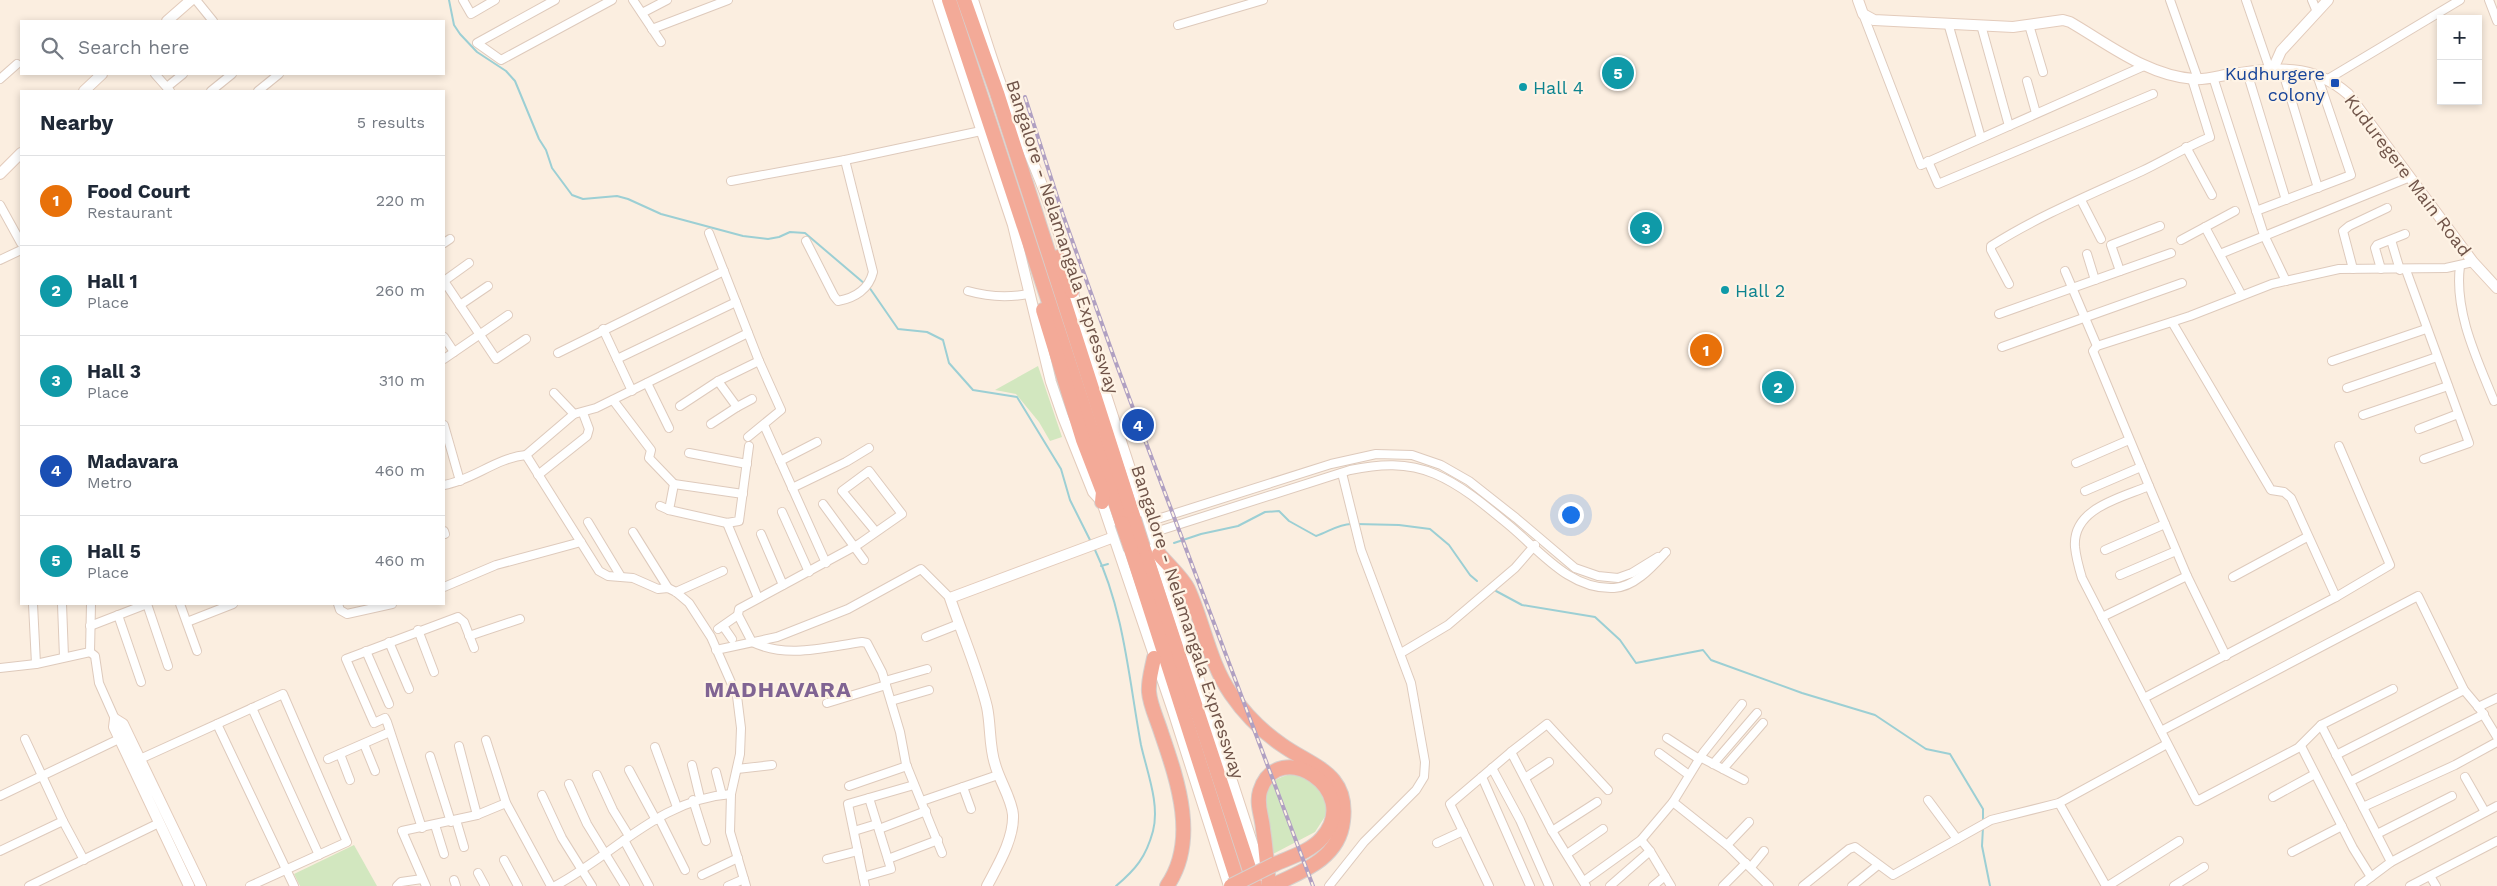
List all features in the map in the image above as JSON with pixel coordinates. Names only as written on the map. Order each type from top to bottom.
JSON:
[{"type":"highway","name":"Bangalore - Nelamangala Expressway","points":[[949,0],[1035,261],[1255,886]]},
{"type":"highway","name":"Bangalore - Nelamangala Expressway","points":[[964,0],[997,93],[1128,521]]},
{"type":"highway","points":[[997,93],[1027,157],[1059,260],[1072,291]]},
{"type":"highway","points":[[1035,261],[1047,329],[1103,492],[1102,502]]},
{"type":"highway","name":"Bangalore - Nelamangala Expressway","points":[[1137,548],[1239,886]]},
{"type":"highway","points":[[1159,554],[1187,587],[1216,669],[1238,705],[1281,745],[1319,766],[1328,774],[1340,792],[1343,802],[1342,827],[1333,848],[1313,866],[1272,885],[1263,827],[1259,808],[1260,791],[1269,776],[1284,768],[1305,770],[1321,781],[1333,805],[1330,823],[1316,844],[1275,864],[1230,886]]},
{"type":"highway","points":[[1154,658],[1149,686],[1150,700],[1180,793],[1183,817],[1180,853],[1167,886]]},
{"type":"street","points":[[168,20],[191,0]]},
{"type":"street","points":[[196,0],[210,20]]},
{"type":"street","points":[[463,0],[471,14],[495,0]]},
{"type":"street","points":[[555,0],[477,43],[501,60],[612,0]]},
{"type":"street","points":[[633,0],[661,42]]},
{"type":"street","points":[[642,12],[667,0]]},
{"type":"street","points":[[652,29],[728,0]]},
{"type":"street","points":[[938,0],[1013,225],[1028,294],[1063,418],[1093,492],[1102,502],[1230,886]]},
{"type":"street","points":[[973,0],[1003,90],[1036,164],[1067,258],[1072,291],[1148,522],[1272,885]]},
{"type":"street","points":[[1178,25],[1237,4],[1263,0]]},
{"type":"street","points":[[1858,0],[1921,165],[2144,66]]},
{"type":"street","points":[[2009,284],[1991,250],[1991,246],[2080,200],[2152,166],[2186,147],[2210,137],[2195,79],[2170,0]]},
{"type":"street","points":[[2246,0],[2275,69],[2318,188]]},
{"type":"street","points":[[2312,0],[2317,12]]},
{"type":"street","points":[[2275,69],[2281,51],[2328,0]]},
{"type":"street","points":[[2444,15],[2460,0]]},
{"type":"street","points":[[2489,0],[2497,21]]},
{"type":"street","name":"Kuduregere Main Road","points":[[1863,14],[1874,20],[1981,24],[2012,28],[2063,20],[2070,22],[2144,66],[2195,79],[2275,69],[2328,78],[2348,94],[2473,262],[2497,288]]},
{"type":"street","points":[[2328,78],[2437,19]]},
{"type":"street","points":[[1948,23],[1981,138]]},
{"type":"street","points":[[1981,24],[2008,126]]},
{"type":"street","points":[[2029,25],[2043,72]]},
{"type":"street","points":[[0,79],[17,64]]},
{"type":"street","points":[[2247,72],[2286,200]]},
{"type":"street","points":[[85,90],[101,75]]},
{"type":"street","points":[[156,75],[168,89],[182,75]]},
{"type":"street","points":[[212,90],[231,75]]},
{"type":"street","points":[[259,90],[278,75]]},
{"type":"street","points":[[2256,211],[2351,175],[2317,75]]},
{"type":"street","points":[[2213,77],[2264,235],[2286,281]]},
{"type":"street","points":[[2027,81],[2036,113]]},
{"type":"street","points":[[1928,162],[1938,184],[2153,94]]},
{"type":"street","points":[[731,181],[845,160],[981,131]]},
{"type":"street","points":[[2186,147],[2212,194]]},
{"type":"street","points":[[0,174],[20,154]]},
{"type":"street","points":[[806,241],[838,301],[856,297],[866,285],[873,272],[845,160]]},
{"type":"street","points":[[2220,254],[2410,177]]},
{"type":"street","points":[[2080,200],[2101,239]]},
{"type":"street","points":[[0,206],[20,241]]},
{"type":"street","points":[[2353,269],[2343,231],[2349,226],[2387,208]]},
{"type":"street","points":[[2181,240],[2235,211]]},
{"type":"street","points":[[2120,271],[2111,245],[2160,226]]},
{"type":"street","points":[[2205,227],[2241,294]]},
{"type":"street","points":[[709,233],[759,361],[781,410],[748,437]]},
{"type":"street","points":[[2381,269],[2375,248],[2377,245],[2405,234]]},
{"type":"street","points":[[2391,240],[2469,443],[2424,459]]},
{"type":"street","points":[[0,260],[20,250]]},
{"type":"street","points":[[1999,314],[2171,253]]},
{"type":"street","points":[[2087,254],[2095,280]]},
{"type":"street","points":[[2226,656],[2176,551],[2093,351],[2097,346],[2172,322],[2241,294],[2286,281],[2339,269],[2403,270],[2460,266],[2473,262]]},
{"type":"street","points":[[445,280],[469,263]]},
{"type":"street","points":[[2460,266],[2458,280],[2463,316],[2494,401]]},
{"type":"street","points":[[558,352],[724,271]]},
{"type":"street","points":[[2065,271],[2097,346]]},
{"type":"street","points":[[445,283],[496,359],[526,339]]},
{"type":"street","points":[[2002,347],[2182,283]]},
{"type":"street","points":[[460,306],[488,286]]},
{"type":"street","points":[[968,291],[989,297],[1028,294]]},
{"type":"street","points":[[617,359],[736,302]]},
{"type":"street","points":[[445,358],[508,315]]},
{"type":"street","points":[[2172,322],[2271,490],[2284,492],[2291,498],[2336,598]]},
{"type":"street","points":[[604,329],[632,391]]},
{"type":"street","points":[[2332,362],[2426,329]]},
{"type":"street","points":[[445,485],[460,481],[499,462],[526,455],[574,414],[583,413],[613,400],[748,332]]},
{"type":"street","points":[[445,338],[454,352]]},
{"type":"street","points":[[2347,388],[2437,357]]},
{"type":"street","points":[[680,406],[718,381],[759,361]]},
{"type":"street","points":[[718,381],[737,407]]},
{"type":"street","points":[[647,383],[669,428]]},
{"type":"street","points":[[2363,415],[2448,386]]},
{"type":"street","points":[[554,394],[574,414]]},
{"type":"street","points":[[711,424],[752,398]]},
{"type":"street","points":[[613,400],[651,450],[649,458],[674,484],[743,494]]},
{"type":"street","points":[[538,474],[587,436],[589,429],[583,413]]},
{"type":"street","points":[[2419,429],[2458,414]]},
{"type":"street","points":[[764,425],[826,563]]},
{"type":"street","points":[[445,429],[460,481]]},
{"type":"street","points":[[2076,463],[2129,440]]},
{"type":"street","points":[[780,461],[817,442]]},
{"type":"street","points":[[660,506],[727,523],[739,521],[749,446]]},
{"type":"street","points":[[2144,698],[2336,598],[2390,565],[2338,446]]},
{"type":"street","points":[[792,488],[869,448]]},
{"type":"street","points":[[689,453],[746,464]]},
{"type":"street","points":[[950,598],[1114,537],[1120,531],[1331,464],[1376,454],[1412,455],[1441,465],[1469,481],[1575,568],[1598,576],[1618,578],[1632,574],[1666,552],[1653,566],[1635,580],[1616,588],[1595,586],[1568,576],[1463,489],[1435,474],[1408,465],[1378,465],[1342,473],[1152,533],[1123,541],[1114,537]]},
{"type":"street","points":[[526,455],[599,571],[608,576],[620,575],[633,578],[658,588],[668,588],[676,592],[689,603],[704,624],[737,696],[741,728],[740,754],[737,769],[726,794]]},
{"type":"street","points":[[2086,491],[2141,467]]},
{"type":"street","points":[[876,532],[842,491],[869,471],[902,514],[855,547],[739,608],[738,615],[752,642],[774,651],[790,652],[862,642],[867,643],[891,701],[907,766],[942,853]]},
{"type":"street","points":[[1329,886],[1364,842],[1416,790],[1424,777],[1425,762],[1411,683],[1361,550],[1342,473]]},
{"type":"street","points":[[670,510],[674,484]]},
{"type":"street","points":[[2148,486],[2091,511],[2078,531],[2075,545],[2082,578],[2197,802],[2301,746],[2321,725],[2393,689]]},
{"type":"street","points":[[823,504],[864,560]]},
{"type":"street","points":[[782,512],[809,572]]},
{"type":"street","points":[[588,522],[620,575]]},
{"type":"street","points":[[727,523],[758,598]]},
{"type":"street","points":[[2105,550],[2165,524]]},
{"type":"street","points":[[633,532],[668,588]]},
{"type":"street","points":[[761,534],[784,585]]},
{"type":"street","points":[[2233,577],[2307,537]]},
{"type":"street","points":[[1401,653],[1448,624],[1515,568],[1540,540]]},
{"type":"street","points":[[445,588],[496,565],[581,542]]},
{"type":"street","points":[[2120,575],[2176,551]]},
{"type":"street","points":[[716,650],[777,637],[848,609],[921,569],[950,598],[987,708],[994,762],[1011,804],[1012,828],[1003,855],[987,886]]},
{"type":"street","points":[[676,592],[723,571]]},
{"type":"street","points":[[2102,616],[2187,576]]},
{"type":"street","points":[[2161,731],[2418,596],[2464,690],[2484,714],[2497,737]]},
{"type":"street","points":[[33,605],[36,664]]},
{"type":"street","points":[[62,605],[64,657]]},
{"type":"street","points":[[90,652],[91,605]]},
{"type":"street","points":[[90,626],[144,605]]},
{"type":"street","points":[[147,605],[168,666]]},
{"type":"street","points":[[180,605],[197,650]]},
{"type":"street","points":[[187,622],[230,605]]},
{"type":"street","points":[[338,605],[340,610],[347,614],[388,605]]},
{"type":"street","points":[[118,615],[141,682]]},
{"type":"street","points":[[732,640],[720,628],[738,615]]},
{"type":"street","points":[[422,828],[385,718],[374,723],[346,659],[418,630],[458,617],[464,622],[474,648]]},
{"type":"street","points":[[469,636],[520,619]]},
{"type":"street","points":[[926,637],[959,624]]},
{"type":"street","points":[[418,630],[434,672]]},
{"type":"street","points":[[389,642],[409,689]]},
{"type":"street","points":[[366,651],[389,704]]},
{"type":"street","points":[[0,668],[36,664],[90,652],[95,656],[99,683],[115,719],[114,727],[189,886]]},
{"type":"street","points":[[827,703],[927,669]]},
{"type":"street","points":[[891,701],[929,690]]},
{"type":"street","points":[[2336,755],[2464,690]]},
{"type":"street","points":[[140,759],[282,694],[347,842],[250,886]]},
{"type":"street","points":[[2478,707],[2497,698]]},
{"type":"street","points":[[1511,752],[1552,831],[1585,884],[1642,840],[1674,802],[1699,758],[1742,704]]},
{"type":"street","points":[[252,708],[319,855]]},
{"type":"street","points":[[1713,764],[1757,713]]},
{"type":"street","points":[[2351,781],[2484,714]]},
{"type":"street","points":[[115,719],[124,724],[201,886]]},
{"type":"street","points":[[1723,769],[1763,723]]},
{"type":"street","points":[[217,724],[294,886]]},
{"type":"street","points":[[1489,886],[1450,804],[1511,752],[1547,724],[1608,790]]},
{"type":"street","points":[[2321,725],[2391,862]]},
{"type":"street","points":[[328,759],[390,732]]},
{"type":"street","points":[[1668,738],[1699,758],[1744,780]]},
{"type":"street","points":[[25,739],[63,821],[84,860]]},
{"type":"street","points":[[0,796],[119,739]]},
{"type":"street","points":[[486,740],[506,804],[551,886]]},
{"type":"street","points":[[2363,807],[2455,765],[2497,742]]},
{"type":"street","points":[[364,744],[375,772]]},
{"type":"street","points":[[1803,886],[1849,849],[1855,848],[1893,875],[1983,824],[2059,804],[2167,744]]},
{"type":"street","points":[[459,746],[477,815]]},
{"type":"street","points":[[2301,746],[2342,826],[2372,877]]},
{"type":"street","points":[[655,747],[678,807]]},
{"type":"street","points":[[1659,753],[1689,775]]},
{"type":"street","points":[[340,754],[350,780]]},
{"type":"street","points":[[430,756],[464,846]]},
{"type":"street","points":[[1525,778],[1549,762]]},
{"type":"street","points":[[692,765],[696,799],[706,841]]},
{"type":"street","points":[[737,769],[772,765]]},
{"type":"street","points":[[849,786],[907,766]]},
{"type":"street","points":[[1492,768],[1520,820],[1549,886]]},
{"type":"street","points":[[629,770],[685,870]]},
{"type":"street","points":[[716,772],[726,794],[730,832],[745,882],[728,886]]},
{"type":"street","points":[[2273,797],[2315,774]]},
{"type":"street","points":[[597,775],[649,886]]},
{"type":"street","points":[[922,801],[998,775]]},
{"type":"street","points":[[1482,777],[1530,886]]},
{"type":"street","points":[[2466,778],[2485,812]]},
{"type":"street","points":[[569,784],[587,824],[626,886]]},
{"type":"street","points":[[865,886],[848,804],[914,784]]},
{"type":"street","points":[[963,787],[971,809]]},
{"type":"street","points":[[555,886],[583,870],[627,838],[678,807],[696,799],[726,794]]},
{"type":"street","points":[[542,795],[562,838],[592,886]]},
{"type":"street","points":[[2377,834],[2452,796]]},
{"type":"street","points":[[863,877],[891,869],[869,798]]},
{"type":"street","points":[[1928,800],[1957,838]]},
{"type":"street","points":[[1552,831],[1597,802]]},
{"type":"street","points":[[1674,802],[1727,845],[1769,886]]},
{"type":"street","points":[[397,886],[401,882],[424,882],[402,831],[435,826],[477,815],[506,804]]},
{"type":"street","points":[[2059,804],[2107,886],[2179,841]]},
{"type":"street","points":[[2359,886],[2391,862],[2497,806]]},
{"type":"street","points":[[854,831],[878,827],[926,812]]},
{"type":"street","points":[[0,851],[63,821]]},
{"type":"street","points":[[1727,845],[1749,822]]},
{"type":"street","points":[[29,886],[159,823]]},
{"type":"street","points":[[435,826],[444,854]]},
{"type":"street","points":[[2292,852],[2342,826]]},
{"type":"street","points":[[1567,854],[1603,829]]},
{"type":"street","points":[[1437,843],[1463,832]]},
{"type":"street","points":[[888,859],[938,840]]},
{"type":"street","points":[[1642,840],[1671,886]]},
{"type":"street","points":[[2410,886],[2497,841]]},
{"type":"street","points":[[1610,886],[1650,850]]},
{"type":"street","points":[[828,858],[858,851]]},
{"type":"street","points":[[1723,886],[1764,851]]},
{"type":"street","points":[[702,875],[738,858]]},
{"type":"street","points":[[504,860],[518,886]]},
{"type":"street","points":[[1852,886],[1878,865]]},
{"type":"street","points":[[2174,886],[2204,867]]},
{"type":"street","points":[[478,873],[485,886]]},
{"type":"street","points":[[1653,886],[1665,876]]},
{"type":"street","points":[[2430,876],[2436,886]]},
{"type":"green space","points":[[1038,366],[1062,437],[1050,441],[1039,422],[1016,394],[995,390]]},
{"type":"green space","points":[[1295,773],[1317,785],[1327,806],[1326,815],[1315,832],[1273,854],[1266,807],[1266,792],[1274,781]]},
{"type":"green space","points":[[354,845],[377,886],[300,886],[294,874]]},
{"type":"waterway","points":[[449,0],[454,25],[460,34],[477,52],[506,71],[515,81],[539,139],[546,150],[552,168],[572,195],[583,199],[617,196],[661,214],[743,236],[768,239],[790,232],[805,233],[865,284]]},
{"type":"waterway","points":[[869,287],[898,329],[927,332],[943,340],[949,363],[973,390],[1017,397],[1061,469],[1070,500],[1090,540]]},
{"type":"waterway","points":[[1174,543],[1201,534],[1238,526],[1265,512],[1279,511],[1289,521],[1316,536],[1351,524]]},
{"type":"waterway","points":[[1356,524],[1399,525],[1430,529],[1449,545],[1470,575],[1477,581]]},
{"type":"waterway","points":[[1095,550],[1105,573],[1119,621],[1141,745],[1152,788],[1155,810],[1153,831],[1147,848],[1135,868],[1116,886]]},
{"type":"waterway","points":[[1101,566],[1108,564]]},
{"type":"waterway","points":[[1496,591],[1522,605],[1595,617],[1620,640],[1636,663],[1703,650],[1711,660],[1802,693],[1875,715],[1926,749],[1950,754],[1983,809],[1983,822]]},
{"type":"waterway","points":[[1983,827],[1982,846],[1990,886]]},
{"type":"railway","points":[[1025,97],[1063,215],[1116,363],[1313,886]]},
{"type":"place","name":"Hall 5","points":[[1618,73]]},
{"type":"place","name":"Kudhurgere colony","points":[[2335,83]]},
{"type":"place","name":"Hall 4","points":[[1523,87]]},
{"type":"place","name":"Hall 3","points":[[1646,228]]},
{"type":"place","name":"Hall 2","points":[[1725,290]]},
{"type":"place","name":"Food Court","points":[[1706,350]]},
{"type":"place","name":"Hall 1","points":[[1778,387]]},
{"type":"place","name":"Madavara","points":[[1138,425]]},
{"type":"district","name":"MADHAVARA","points":[[778,689]]}]
